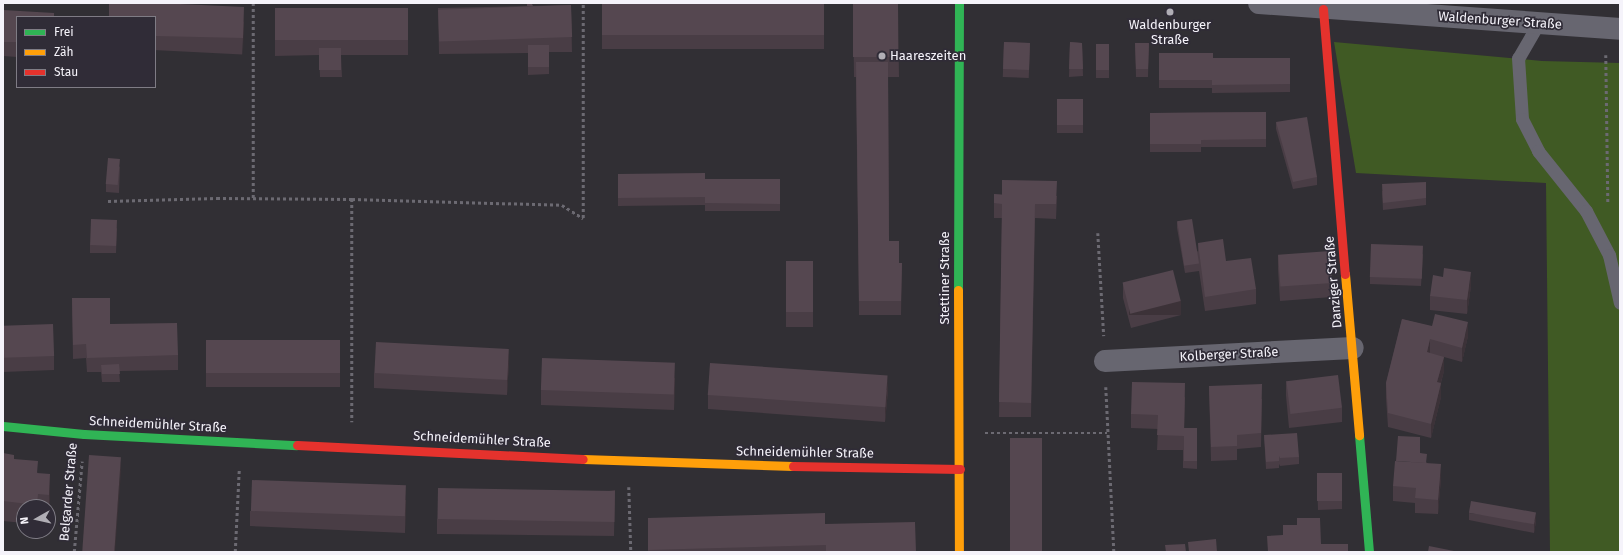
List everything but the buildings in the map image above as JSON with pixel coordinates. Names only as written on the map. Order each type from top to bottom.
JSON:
[{"type":"street","name":"Stettiner Straße","points":[[959,3],[957,54],[960,433],[959,552]]},
{"type":"street","name":"Waldenburger Straße","points":[[1260,3],[1323,9],[1377,7],[1538,24],[1614,29]]},
{"type":"street","name":"Danziger Straße","points":[[1323,9],[1369,552]]},
{"type":"street","name":"Kolberger Straße","points":[[1105,361],[1352,348]]},
{"type":"street","name":"Schneidemühler Straße","points":[[3,426],[84,434],[694,464],[960,468]]},
{"type":"lane","points":[[1538,24],[1518,58],[1522,119],[1538,151],[1589,217],[1609,255],[1620,303]]},
{"type":"path","points":[[253,3],[253,198]]},
{"type":"path","points":[[108,201],[253,198],[352,199],[562,206],[584,218],[583,3]]},
{"type":"path","points":[[1608,207],[1614,29]]},
{"type":"path","points":[[352,199],[352,447]]},
{"type":"path","points":[[1098,233],[1114,552]]},
{"type":"path","points":[[960,433],[1107,433]]},
{"type":"path","name":"Belgarder Straße","points":[[74,552],[84,434]]},
{"type":"path","points":[[235,552],[241,442]]},
{"type":"path","points":[[629,460],[631,552]]},
{"type":"green space","points":[[1334,42],[1542,61],[1620,63],[1620,552],[1550,552],[1546,183],[1356,173]]},
{"type":"traffic: fast","points":[[958,290],[959,3]]},
{"type":"traffic: fast","points":[[3,426],[84,434],[297,445]]},
{"type":"traffic: fast","points":[[1359,435],[1369,552]]},
{"type":"traffic: slow","points":[[1345,274],[1359,435]]},
{"type":"traffic: slow","points":[[958,290],[959,552]]},
{"type":"traffic: slow","points":[[583,459],[793,466]]},
{"type":"traffic: jam","points":[[1323,9],[1345,274]]},
{"type":"traffic: jam","points":[[297,445],[583,459]]},
{"type":"traffic: jam","points":[[793,466],[960,469]]},
{"type":"place","name":"Waldenburger Straße","points":[[1170,12]]},
{"type":"place","name":"Haareszeiten","points":[[882,56]]}]
